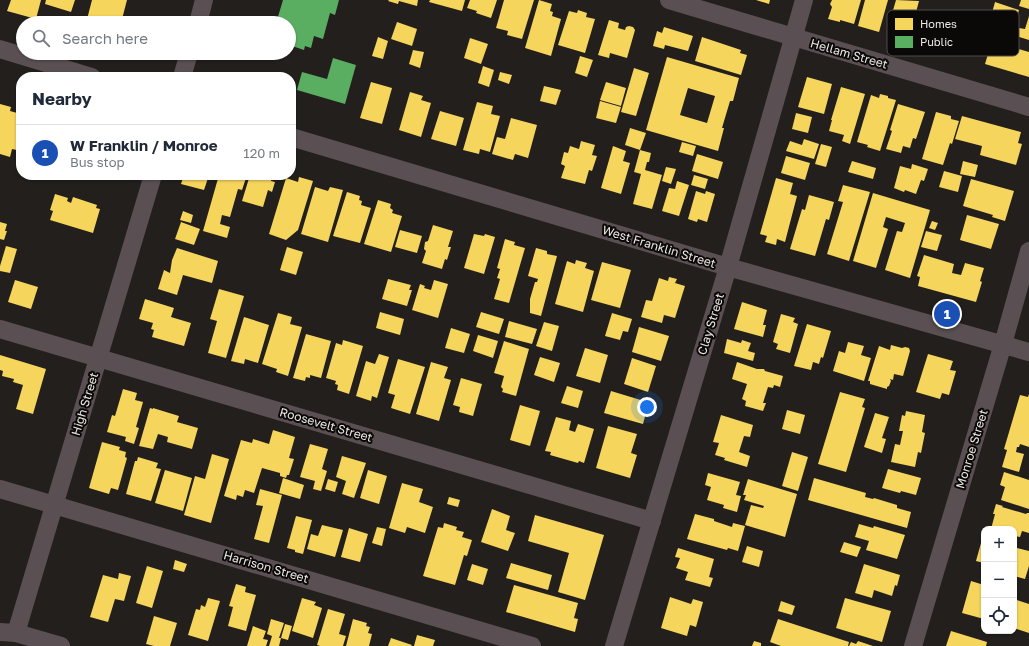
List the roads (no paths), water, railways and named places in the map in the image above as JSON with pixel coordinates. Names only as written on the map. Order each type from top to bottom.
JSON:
[{"type":"street","points":[[200,16],[204,0]]},
{"type":"street","name":"Hellam Street","points":[[669,0],[1029,107]]},
{"type":"street","name":"Clay Street","points":[[614,646],[728,267],[804,0]]},
{"type":"street","points":[[0,49],[16,54]]},
{"type":"street","points":[[36,60],[76,72]]},
{"type":"street","points":[[183,72],[187,60]]},
{"type":"street","name":"West Franklin Street","points":[[296,138],[728,267],[1029,352]]},
{"type":"street","name":"High Street","points":[[8,632],[54,505],[151,180]]},
{"type":"street","name":"Monroe Street","points":[[913,646],[1003,344],[1029,251]]},
{"type":"street","name":"Roosevelt Street","points":[[0,329],[652,520]]},
{"type":"street","name":"Harrison Street","points":[[0,489],[532,646]]},
{"type":"street","points":[[8,632],[61,646]]},
{"type":"place","name":"W Franklin / Monroe","points":[[947,314]]}]
